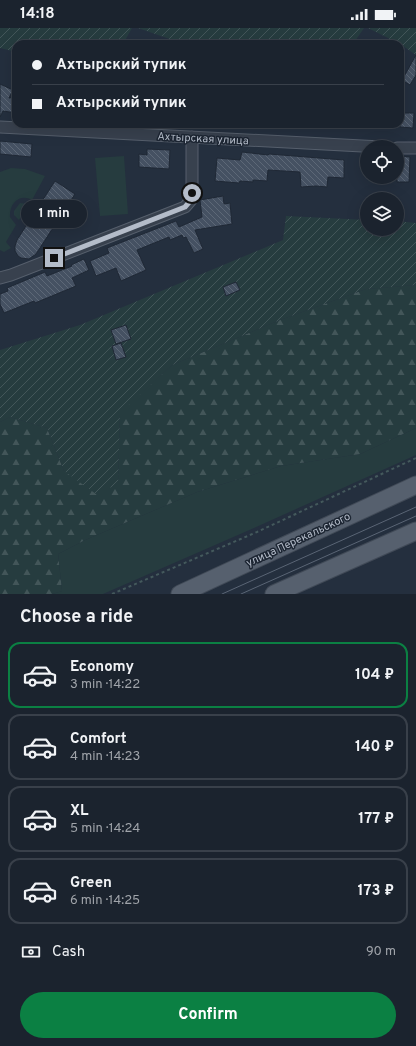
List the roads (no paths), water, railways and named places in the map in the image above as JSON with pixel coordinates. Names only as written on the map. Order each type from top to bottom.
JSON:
[{"type":"main road","name":"улица Перекальского","points":[[180,594],[416,485]]},
{"type":"main road","points":[[274,594],[416,532]]},
{"type":"street","name":"Ахтырская улица","points":[[0,127],[12,128]]},
{"type":"street","name":"Ахтырская улица","points":[[19,128],[360,146]]},
{"type":"street","points":[[0,278],[185,207],[191,200],[192,193],[192,137]]},
{"type":"street","points":[[404,148],[416,148]]},
{"type":"tram line","points":[[222,594],[416,507]]},
{"type":"tram line","points":[[241,594],[416,516]]}]
